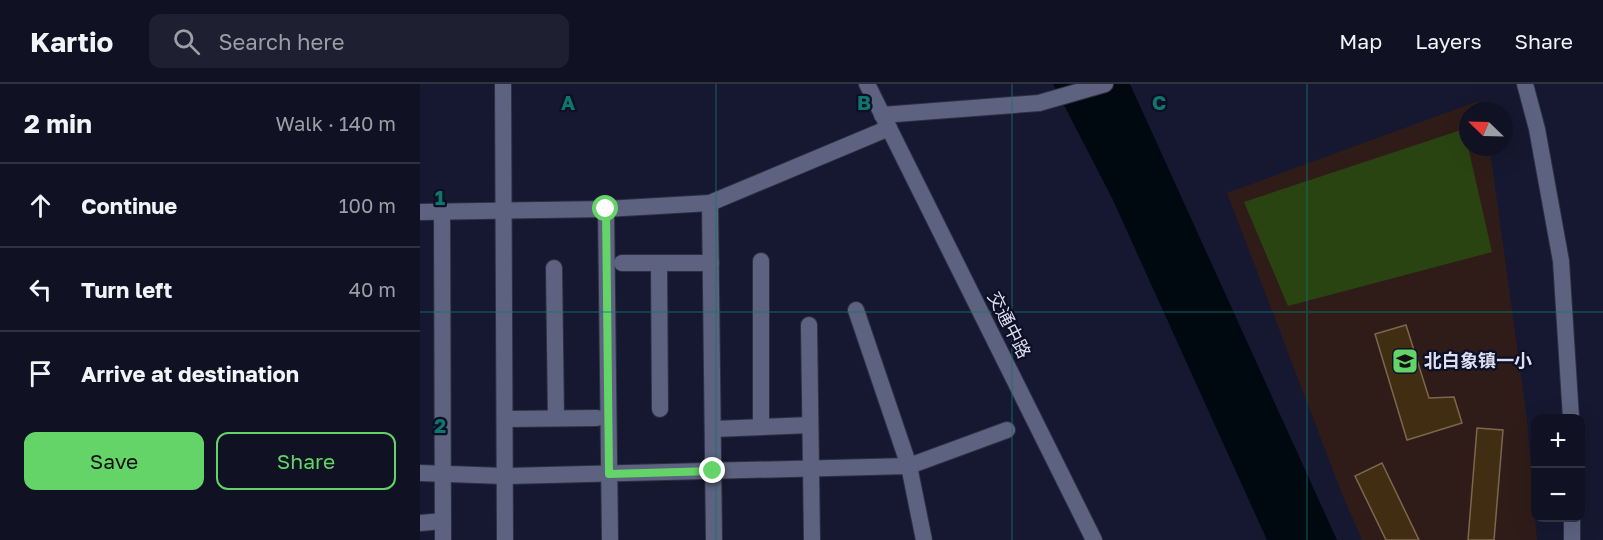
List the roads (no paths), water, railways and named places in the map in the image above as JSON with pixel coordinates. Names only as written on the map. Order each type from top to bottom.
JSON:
[{"type":"street","points":[[503,84],[506,540]]},
{"type":"street","name":"交通中路","points":[[867,84],[1094,540]]},
{"type":"street","points":[[1525,84],[1537,129],[1561,261],[1571,414]]},
{"type":"street","points":[[420,212],[606,209],[710,203],[886,122],[1045,101],[1100,86]]},
{"type":"street","points":[[710,203],[714,540]]},
{"type":"street","points":[[606,209],[610,540]]},
{"type":"street","points":[[442,212],[443,540]]},
{"type":"street","points":[[761,261],[761,425]]},
{"type":"street","points":[[622,263],[659,265],[711,263]]},
{"type":"street","points":[[659,265],[660,409]]},
{"type":"street","points":[[554,268],[556,418]]},
{"type":"street","points":[[856,310],[909,466],[924,540]]},
{"type":"street","points":[[809,325],[812,540]]},
{"type":"street","points":[[506,419],[597,418]]},
{"type":"street","points":[[714,429],[761,425],[810,425]]},
{"type":"street","points":[[420,473],[504,476],[909,466],[1007,430]]},
{"type":"street","points":[[420,523],[443,521]]},
{"type":"street","points":[[1572,522],[1572,540]]},
{"type":"place","name":"北白象镇一小","points":[[1405,361]]}]
